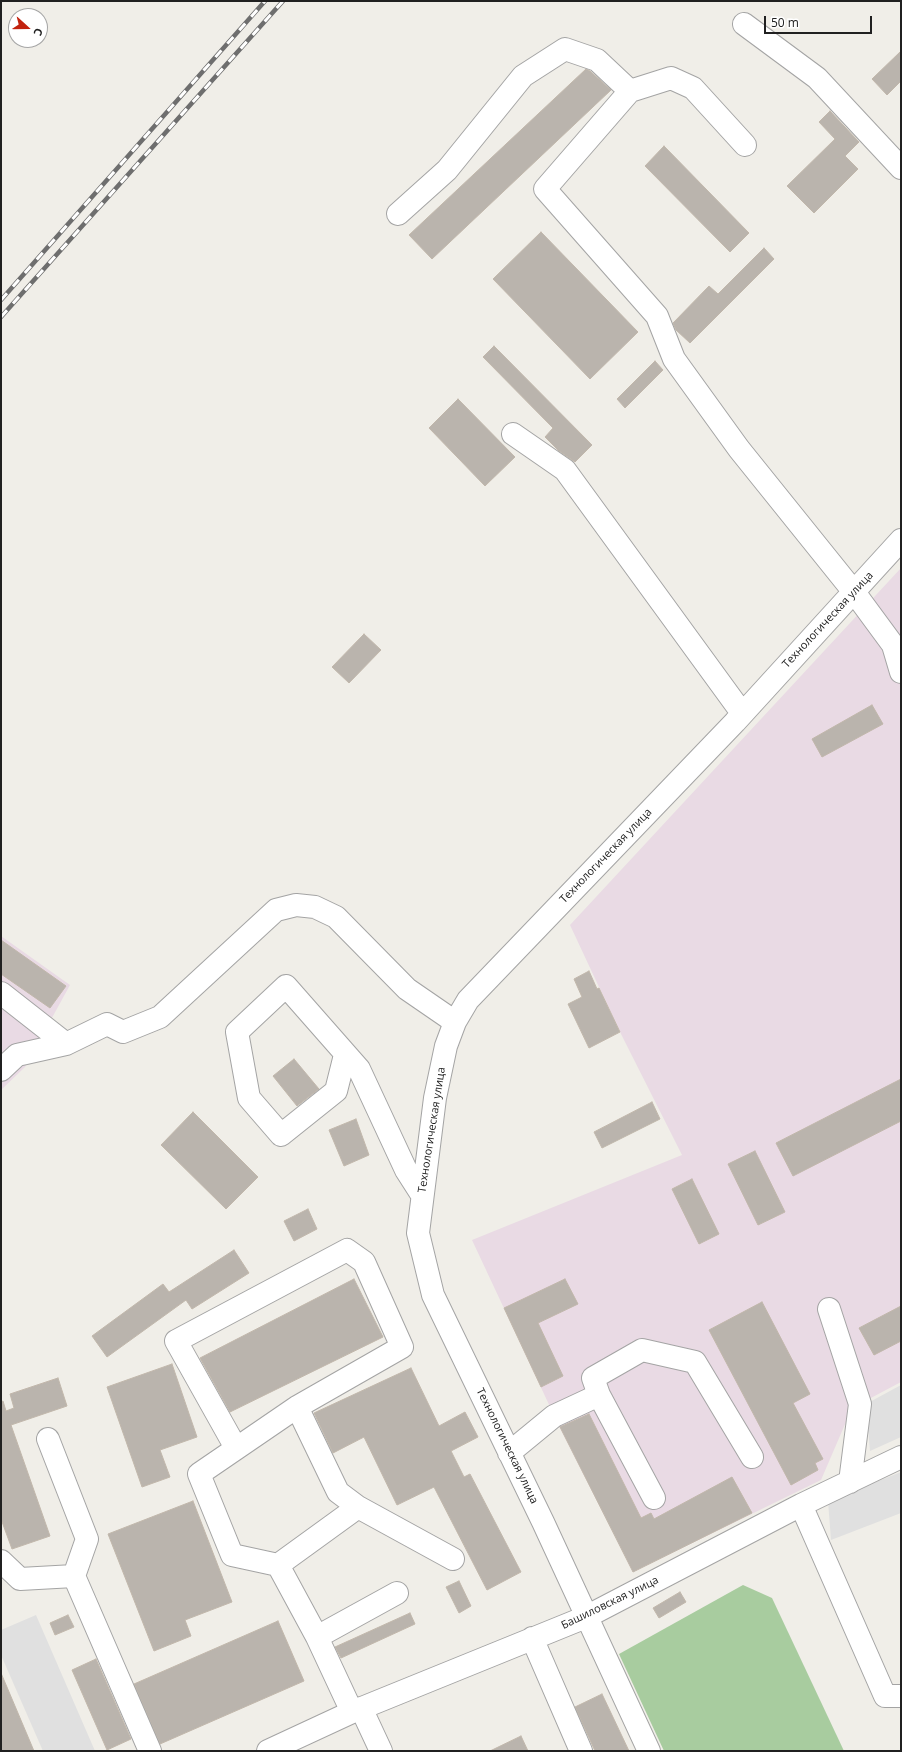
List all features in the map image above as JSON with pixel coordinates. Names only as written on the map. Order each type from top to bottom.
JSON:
[{"type":"street","points":[[744,24],[817,78],[901,168]]},
{"type":"street","points":[[398,214],[447,170],[523,76],[565,49],[597,60],[630,91]]},
{"type":"street","points":[[745,145],[692,88],[671,78],[630,91],[545,189],[657,316],[674,359],[739,449],[854,592],[893,645],[901,672]]},
{"type":"street","points":[[513,434],[565,470],[742,713]]},
{"type":"street","name":"Технологическая улица","points":[[648,1751],[544,1522],[509,1453],[434,1295],[418,1233],[435,1098],[446,1046],[455,1022],[468,1000],[742,713],[901,540]]},
{"type":"street","points":[[1,1070],[18,1055],[66,1044],[107,1024],[123,1032],[160,1018],[276,910],[296,905],[314,907],[336,917],[407,989],[455,1022]]},
{"type":"street","points":[[345,1055],[336,1091],[281,1135],[249,1098],[237,1032],[286,986],[345,1055],[359,1069],[406,1170],[422,1195]]},
{"type":"street","points":[[1,993],[66,1044]]},
{"type":"street","points":[[236,1448],[176,1340],[347,1250],[364,1262],[402,1347],[297,1407],[199,1474],[232,1556],[278,1565],[358,1507]]},
{"type":"street","points":[[829,1309],[860,1404],[850,1482]]},
{"type":"street","points":[[654,1498],[599,1395],[593,1378],[642,1350],[695,1362],[752,1457]]},
{"type":"street","points":[[509,1453],[554,1416],[599,1395]]},
{"type":"street","points":[[297,1407],[338,1492],[358,1507],[453,1559]]},
{"type":"street","points":[[48,1439],[87,1539],[74,1576],[150,1751]]},
{"type":"street","name":"Башиловская улица","points":[[268,1751],[357,1710],[586,1617],[801,1505],[901,1458]]},
{"type":"street","points":[[801,1505],[884,1696],[901,1696]]},
{"type":"street","points":[[1,1561],[20,1579],[74,1576]]},
{"type":"street","points":[[278,1565],[381,1751]]},
{"type":"street","points":[[317,1637],[397,1593]]},
{"type":"street","points":[[532,1638],[581,1751]]},
{"type":"shaded area","points":[[901,568],[901,1382],[852,1408],[821,1480],[633,1572],[559,1426],[472,1240],[682,1155],[620,1032],[570,925]]},
{"type":"shaded area","points":[[1,936],[70,985],[25,1067],[1,1090]]},
{"type":"shaded area","points":[[901,1385],[901,1437],[870,1451],[866,1404]]},
{"type":"shaded area","points":[[901,1472],[901,1513],[831,1540],[828,1501]]},
{"type":"shaded area","points":[[36,1615],[95,1751],[43,1751],[1,1655],[1,1630]]},
{"type":"green space","points":[[743,1585],[772,1598],[844,1751],[664,1751],[619,1654]]},
{"type":"building","points":[[901,51],[901,81],[887,95],[872,79]]},
{"type":"building","points":[[586,69],[611,90],[432,259],[409,235]]},
{"type":"building","points":[[830,111],[859,142],[845,156],[858,169],[814,213],[787,186],[835,139],[819,122]]},
{"type":"building","points":[[664,146],[749,233],[730,252],[645,166]]},
{"type":"building","points":[[541,232],[638,332],[590,379],[493,279]]},
{"type":"building","points":[[764,248],[774,259],[690,343],[676,330],[673,323],[709,286],[718,294]]},
{"type":"building","points":[[494,346],[592,445],[575,462],[559,451],[545,437],[553,428],[483,357]]},
{"type":"building","points":[[655,361],[663,370],[625,408],[617,399]]},
{"type":"building","points":[[458,399],[515,457],[485,486],[429,428]]},
{"type":"building","points":[[364,634],[381,650],[349,683],[332,667]]},
{"type":"building","points":[[872,705],[883,724],[822,757],[812,739]]},
{"type":"building","points":[[1,940],[66,986],[50,1008],[1,974]]},
{"type":"building","points":[[589,971],[597,989],[599,988],[620,1032],[589,1048],[568,1004],[582,997],[574,979]]},
{"type":"building","points":[[294,1059],[319,1089],[297,1106],[273,1076]]},
{"type":"building","points":[[901,1079],[901,1121],[793,1176],[776,1143]]},
{"type":"building","points":[[652,1102],[660,1119],[602,1148],[594,1132]]},
{"type":"building","points":[[193,1112],[258,1177],[226,1209],[161,1145]]},
{"type":"building","points":[[356,1119],[369,1155],[344,1166],[329,1130]]},
{"type":"building","points":[[755,1151],[785,1212],[758,1225],[728,1164]]},
{"type":"building","points":[[692,1179],[719,1234],[699,1244],[672,1189]]},
{"type":"building","points":[[308,1209],[317,1229],[294,1241],[284,1221]]},
{"type":"building","points":[[234,1250],[249,1273],[192,1309],[186,1300],[107,1357],[92,1336],[163,1284],[169,1292]]},
{"type":"building","points":[[354,1279],[383,1337],[230,1412],[200,1358]]},
{"type":"building","points":[[565,1279],[578,1304],[538,1323],[563,1376],[541,1387],[504,1308]]},
{"type":"building","points":[[762,1302],[810,1394],[793,1403],[823,1459],[815,1463],[818,1470],[791,1485],[709,1330]]},
{"type":"building","points":[[901,1306],[901,1341],[874,1355],[859,1328]]},
{"type":"building","points":[[172,1364],[197,1437],[160,1450],[170,1477],[142,1487],[107,1387]]},
{"type":"building","points":[[411,1368],[439,1426],[465,1412],[478,1437],[451,1451],[464,1477],[470,1474],[521,1572],[487,1590],[434,1487],[397,1505],[364,1437],[333,1453],[314,1413]]},
{"type":"building","points":[[58,1378],[67,1406],[11,1425],[50,1536],[12,1549],[1,1519],[1,1402],[3,1401],[6,1411],[14,1408],[10,1394]]},
{"type":"building","points":[[589,1414],[641,1518],[651,1513],[654,1519],[732,1477],[752,1513],[633,1572],[560,1427]]},
{"type":"building","points":[[193,1501],[232,1602],[185,1620],[191,1636],[154,1651],[108,1534]]},
{"type":"building","points":[[459,1581],[471,1606],[459,1613],[446,1587]]},
{"type":"building","points":[[680,1592],[686,1602],[659,1618],[653,1608]]},
{"type":"building","points":[[410,1613],[415,1624],[341,1658],[335,1647]]},
{"type":"building","points":[[68,1615],[74,1627],[55,1635],[50,1623]]},
{"type":"building","points":[[278,1621],[304,1681],[160,1744],[134,1684]]},
{"type":"building","points":[[96,1659],[131,1739],[107,1750],[72,1670]]},
{"type":"building","points":[[1,1673],[34,1751],[1,1751]]},
{"type":"building","points":[[602,1694],[629,1751],[595,1751],[575,1707]]},
{"type":"building","points":[[521,1736],[528,1751],[490,1751]]},
{"type":"railway","points":[[1,300],[265,1]]},
{"type":"railway","points":[[1,317],[283,1]]}]
